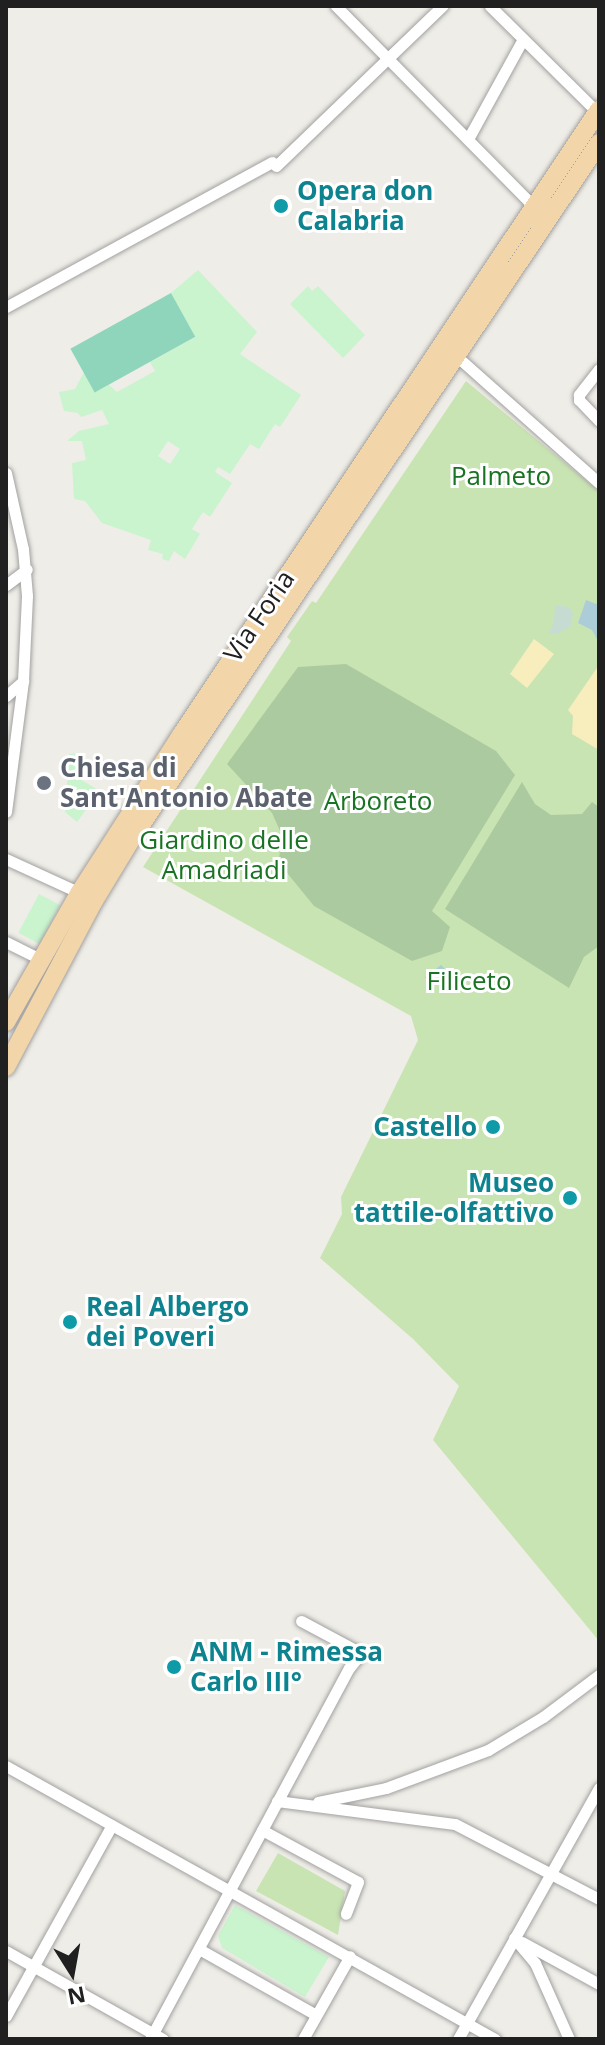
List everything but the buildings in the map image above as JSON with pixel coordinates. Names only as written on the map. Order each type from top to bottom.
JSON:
[{"type":"main road","name":"Via Foria","points":[[450,350],[535,208],[599,112]]},
{"type":"main road","name":"Via Foria","points":[[6,1022],[42,960],[87,897],[260,615],[599,143]]},
{"type":"main road","name":"Via Foria","points":[[6,1067],[59,969],[87,897]]},
{"type":"street","points":[[336,6],[535,208]]},
{"type":"street","points":[[6,307],[274,164],[442,6]]},
{"type":"street","points":[[490,6],[599,112]]},
{"type":"street","points":[[468,139],[523,39]]},
{"type":"street","points":[[450,350],[599,483]]},
{"type":"street","points":[[599,369],[579,395],[579,400],[599,421]]},
{"type":"street","points":[[6,474],[27,569],[23,681],[6,812]]},
{"type":"street","points":[[6,585],[27,569]]},
{"type":"street","points":[[6,696],[23,681]]},
{"type":"street","points":[[6,859],[87,897]]},
{"type":"street","points":[[6,942],[42,960]]},
{"type":"street","points":[[6,1951],[155,2037],[277,1801],[349,1668],[361,1653],[301,1621]]},
{"type":"street","points":[[314,1803],[386,1788],[488,1750],[543,1717],[599,1675]]},
{"type":"street","points":[[6,1766],[495,2039]]},
{"type":"street","points":[[458,2039],[599,1788]]},
{"type":"street","points":[[277,1801],[314,1803],[455,1824],[599,1899]]},
{"type":"street","points":[[6,2016],[112,1825]]},
{"type":"street","points":[[262,1830],[358,1882],[346,1914]]},
{"type":"street","points":[[514,1938],[599,1984]]},
{"type":"street","points":[[514,1938],[535,1963],[569,2039]]},
{"type":"street","points":[[199,1949],[316,2015]]},
{"type":"street","points":[[303,2039],[350,1956]]},
{"type":"green space","points":[[198,270],[257,332],[240,354],[301,395],[280,427],[275,424],[259,449],[250,444],[230,474],[218,467],[215,472],[232,483],[210,517],[203,512],[192,529],[200,534],[185,559],[174,551],[169,561],[162,559],[163,554],[148,550],[151,540],[102,523],[85,501],[74,499],[72,463],[86,460],[82,441],[67,441],[79,431],[109,424],[102,410],[81,417],[78,413],[64,411],[59,392],[75,389],[84,372],[95,392],[109,385],[117,392],[155,371],[150,362],[195,337],[171,293]],"holes":[[[168,441],[180,449],[170,464],[158,456]]]},
{"type":"green space","points":[[308,286],[312,291],[318,286],[365,335],[343,358],[290,304]]},
{"type":"green space","points":[[171,293],[195,337],[95,392],[70,349]]},
{"type":"green space","points":[[466,381],[599,491],[599,1641],[433,1440],[459,1386],[413,1339],[320,1258],[342,1214],[341,1197],[418,1040],[411,1016],[143,867],[291,641],[287,637],[312,601],[316,603]]},
{"type":"green space","points":[[555,605],[569,607],[573,613],[571,626],[557,634],[548,634],[554,623]]},
{"type":"green space","name":"Arboreto","points":[[346,664],[496,751],[515,775],[432,911],[450,927],[442,951],[412,961],[314,906],[279,863],[281,833],[272,813],[227,764],[298,667]]},
{"type":"green space","points":[[78,753],[78,778],[100,791],[77,822],[65,812],[69,754]]},
{"type":"green space","points":[[522,782],[535,804],[551,815],[582,814],[592,802],[599,807],[599,946],[584,957],[569,988],[445,909]]},
{"type":"green space","points":[[39,894],[60,905],[40,944],[18,933]]},
{"type":"green space","points":[[278,1853],[345,1891],[338,1935],[256,1891]]},
{"type":"green space","points":[[235,1905],[329,1957],[305,1997],[222,1948],[218,1936]]},
{"type":"sand","points":[[534,639],[554,654],[527,688],[510,674]]},
{"type":"sand","points":[[599,665],[599,750],[572,734],[573,716],[568,710]]},
{"type":"water","points":[[586,600],[599,605],[598,641],[592,630],[578,623]]},
{"type":"water","points":[[441,965],[455,979],[452,992],[448,993],[443,982],[429,982],[425,977]]},
{"type":"place","name":"Opera don Calabria","points":[[281,206]]},
{"type":"place","name":"Chiesa di Sant'Antonio Abate","points":[[44,783]]},
{"type":"place","name":"Castello","points":[[493,1127]]},
{"type":"place","name":"Museo tattile-olfattivo","points":[[570,1198]]},
{"type":"place","name":"Real Albergo dei Poveri","points":[[70,1322]]},
{"type":"place","name":"ANM - Rimessa Carlo III°","points":[[174,1667]]},
{"type":"park label","name":"Palmeto","points":[[501,476]]},
{"type":"park label","name":"Giardino delle Amadriadi","points":[[224,855]]},
{"type":"park label","name":"Filiceto","points":[[469,981]]}]
